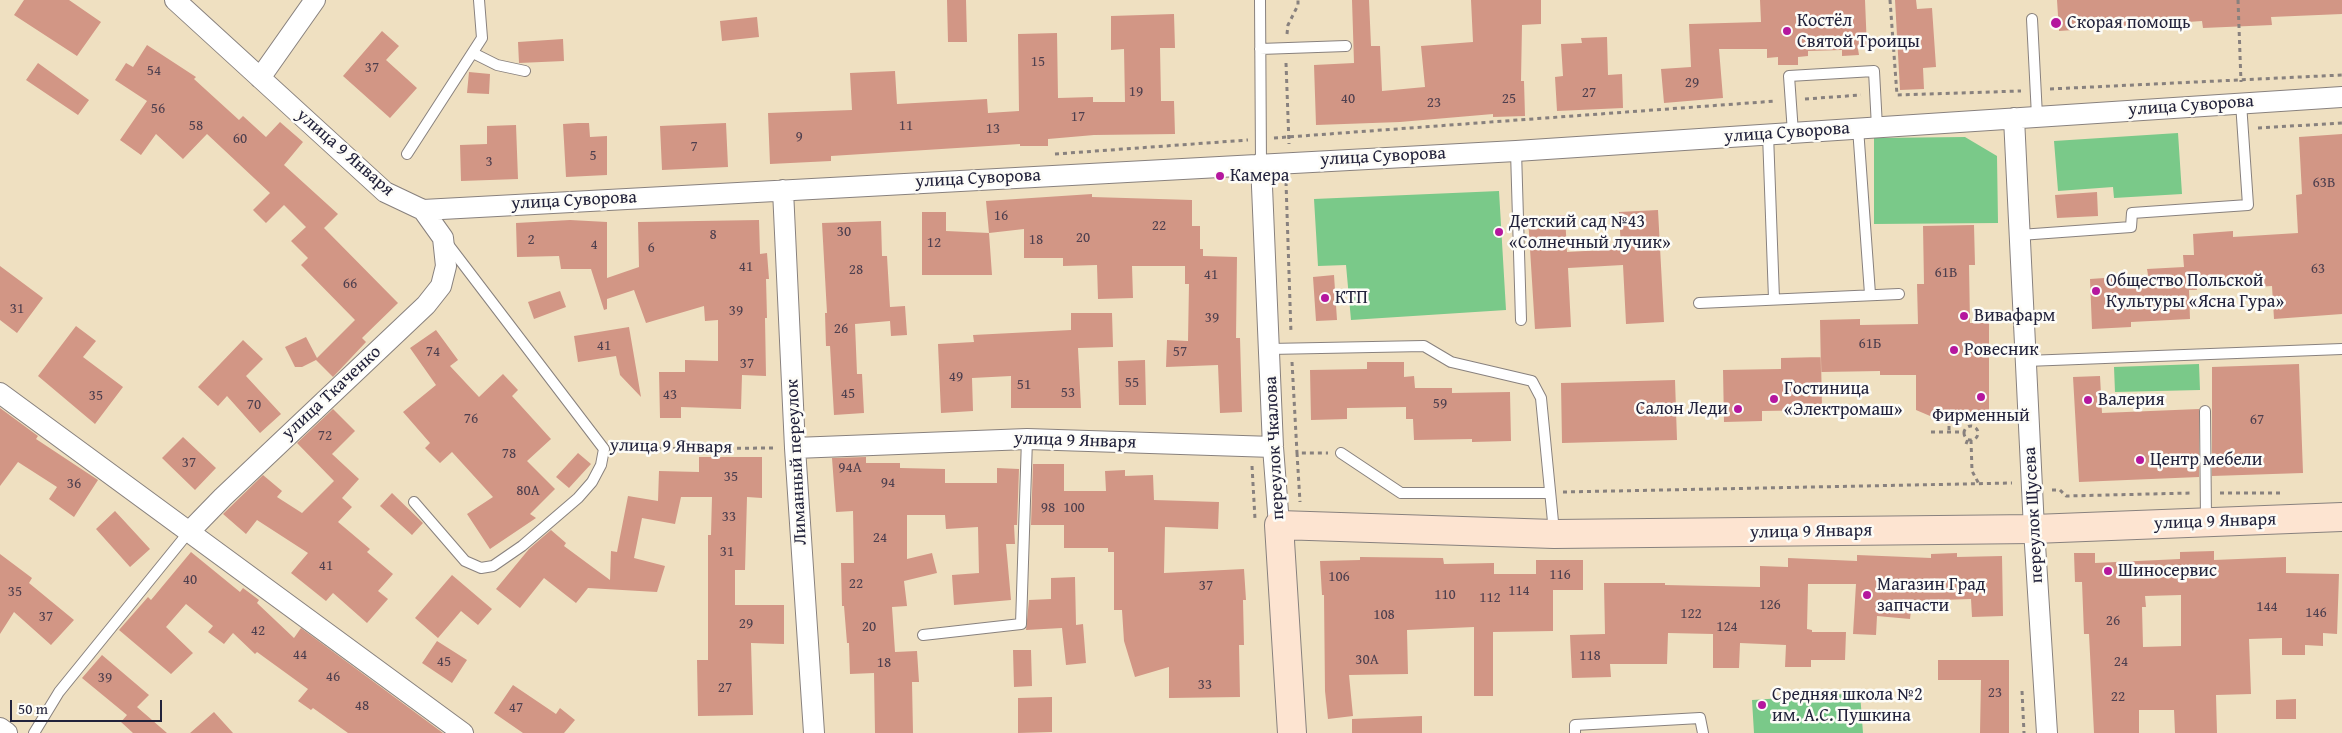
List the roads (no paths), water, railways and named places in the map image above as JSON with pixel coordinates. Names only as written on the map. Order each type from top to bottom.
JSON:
[{"type":"street","name":"улица 9 Января","points":[[175,0],[385,192],[423,210],[443,238]]},
{"type":"street","points":[[260,78],[315,0]]},
{"type":"street","name":"улица Суворова","points":[[423,210],[1261,163],[1516,151],[2342,97]]},
{"type":"street","name":"переулок Щусева","points":[[2014,118],[2034,529],[2047,733]]},
{"type":"street","name":"переулок Чкалова","points":[[1261,163],[1273,447],[1290,518],[1292,733]]},
{"type":"street","name":"Лиманный переулок","points":[[783,190],[796,448],[814,733]]},
{"type":"street","name":"улица Ткаченко","points":[[188,533],[223,497],[426,305],[440,286],[446,266],[443,238]]},
{"type":"street","points":[[0,393],[188,533],[463,733]]},
{"type":"street","name":"улица 9 Января","points":[[796,448],[1027,438],[1273,447]]},
{"type":"street","name":"улица 9 Января","points":[[1290,518],[1554,534],[2034,529],[2342,517]]},
{"type":"street","points":[[0,728],[7,733]]},
{"type":"lane","points":[[407,154],[482,38],[479,0]]},
{"type":"lane","points":[[1260,0],[1261,163]]},
{"type":"lane","points":[[2032,19],[2037,116]]},
{"type":"lane","points":[[1260,49],[1346,46]]},
{"type":"lane","points":[[473,53],[497,65],[525,71]]},
{"type":"lane","points":[[1793,132],[1789,76],[1874,71],[1875,94],[1868,127],[1870,294]]},
{"type":"lane","points":[[2020,235],[2131,227],[2132,213],[2248,205],[2242,103]]},
{"type":"lane","points":[[1768,134],[1774,299]]},
{"type":"lane","points":[[1516,151],[1521,320]]},
{"type":"lane","name":"улица 9 Января","points":[[414,502],[464,561],[481,568],[494,566],[522,546],[578,498],[592,482],[601,465],[604,449],[443,238]]},
{"type":"lane","points":[[1699,303],[1899,294]]},
{"type":"lane","points":[[1269,349],[1424,346],[1452,362],[1532,381],[1541,398],[1554,534]]},
{"type":"lane","points":[[2026,361],[2342,349]]},
{"type":"lane","points":[[2205,411],[2206,522]]},
{"type":"lane","points":[[923,635],[1021,624],[1027,438]]},
{"type":"lane","points":[[1341,453],[1401,492],[1550,492]]},
{"type":"lane","points":[[34,733],[59,692],[188,533]]},
{"type":"lane","points":[[1575,733],[1574,725],[1700,718],[1703,733]]},
{"type":"place","name":"Скорая помощь","points":[[2056,23]]},
{"type":"place","name":"Костёл Святой Троицы","points":[[1787,31]]},
{"type":"place","name":"Камера","points":[[1220,176]]},
{"type":"place","name":"Детский сад №43 «Солнечный лучик»","points":[[1499,232]]},
{"type":"place","name":"Общество Польской Культуры «Ясна Гура»","points":[[2096,291]]},
{"type":"place","name":"КТП","points":[[1325,298]]},
{"type":"place","name":"Вивафарм","points":[[1964,316]]},
{"type":"place","name":"Ровесник","points":[[1954,350]]},
{"type":"place","name":"Фирменный","points":[[1981,397]]},
{"type":"place","name":"Гостиница «Электромаш»","points":[[1774,399]]},
{"type":"place","name":"Валерия","points":[[2088,400]]},
{"type":"place","name":"Салон Леди","points":[[1738,409]]},
{"type":"place","name":"Центр мебели","points":[[2140,460]]},
{"type":"place","name":"Шиносервис","points":[[2108,571]]},
{"type":"place","name":"Магазин Град запчасти","points":[[1867,595]]},
{"type":"place","name":"Средняя школа №2 им. А.С. Пушкина","points":[[1762,705]]}]
